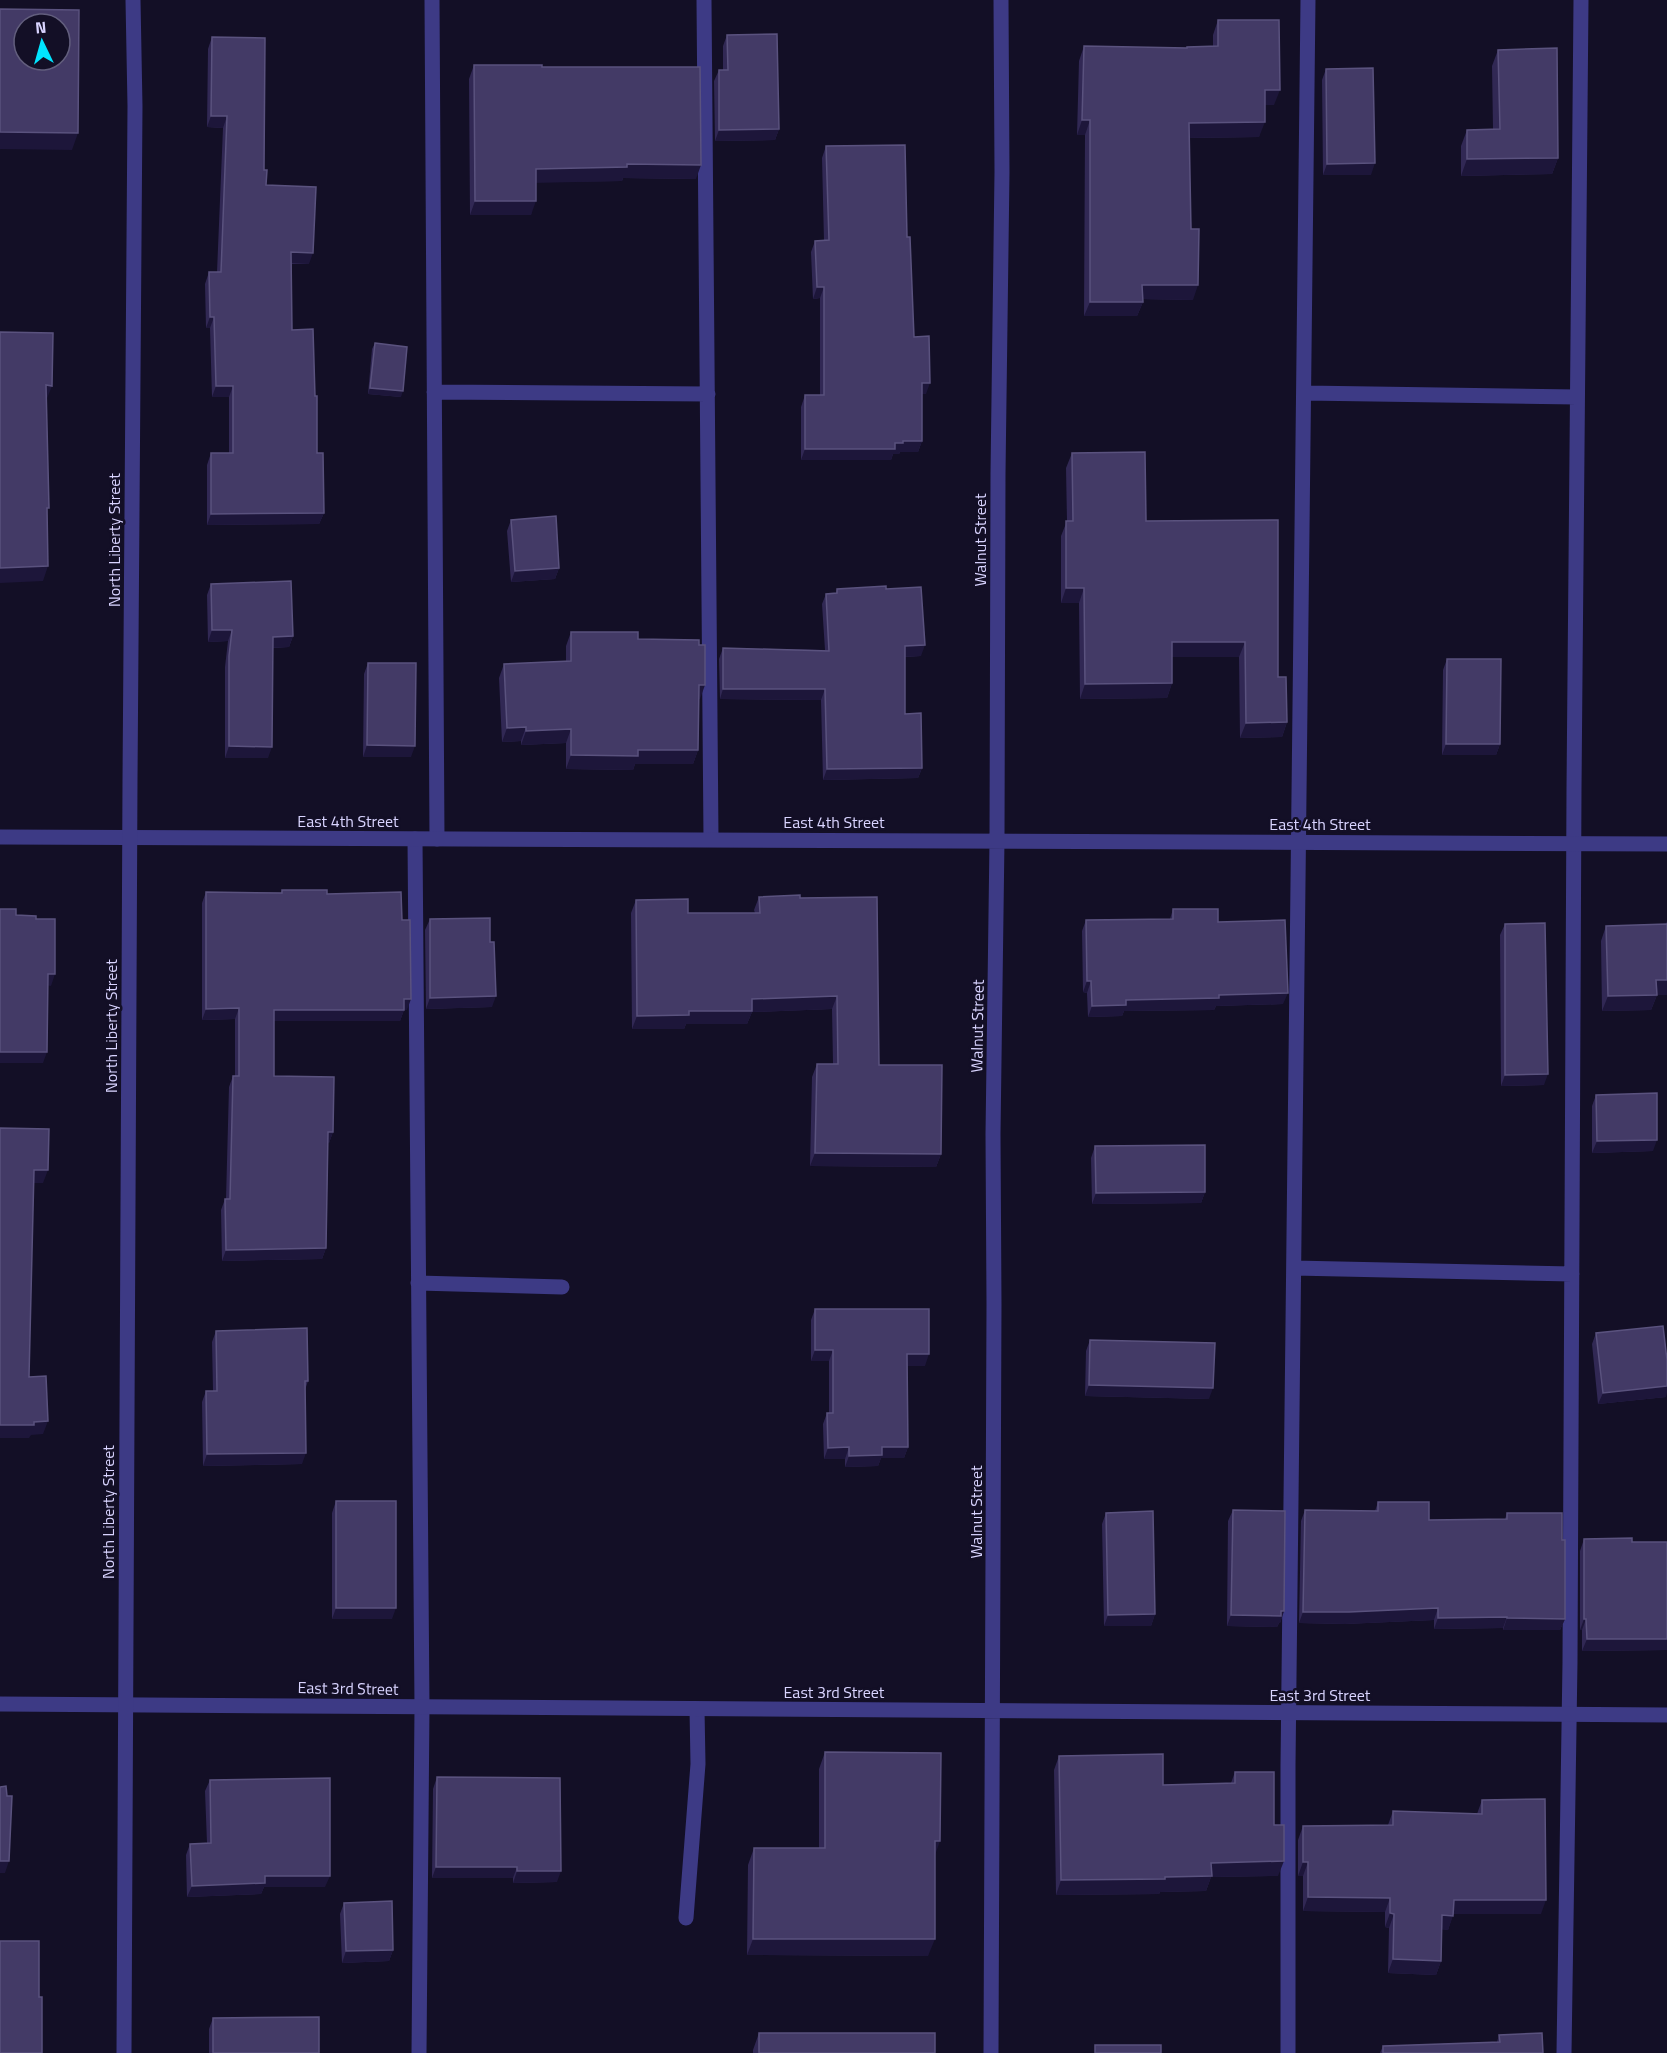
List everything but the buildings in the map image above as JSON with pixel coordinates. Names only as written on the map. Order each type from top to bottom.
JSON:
[{"type":"street","name":"North Liberty Street","points":[[124,2053],[129,838],[135,106],[133,0]]},
{"type":"street","points":[[432,0],[437,839]]},
{"type":"street","points":[[704,0],[711,839]]},
{"type":"street","name":"Walnut Street","points":[[991,2053],[993,1134],[1002,172],[1001,0]]},
{"type":"street","points":[[1288,2053],[1288,1713],[1308,0]]},
{"type":"street","points":[[1564,2053],[1570,1715],[1573,843],[1581,0]]},
{"type":"street","points":[[434,392],[708,394]]},
{"type":"street","points":[[1305,393],[1577,397]]},
{"type":"street","name":"East 4th Street","points":[[0,837],[1667,844]]},
{"type":"street","points":[[415,839],[422,1707],[419,2053]]},
{"type":"street","points":[[1294,1268],[1572,1274]]},
{"type":"street","points":[[418,1283],[562,1287]]},
{"type":"street","name":"East 3rd Street","points":[[0,1704],[1667,1715]]},
{"type":"street","points":[[686,1918],[698,1764],[698,1709]]}]
